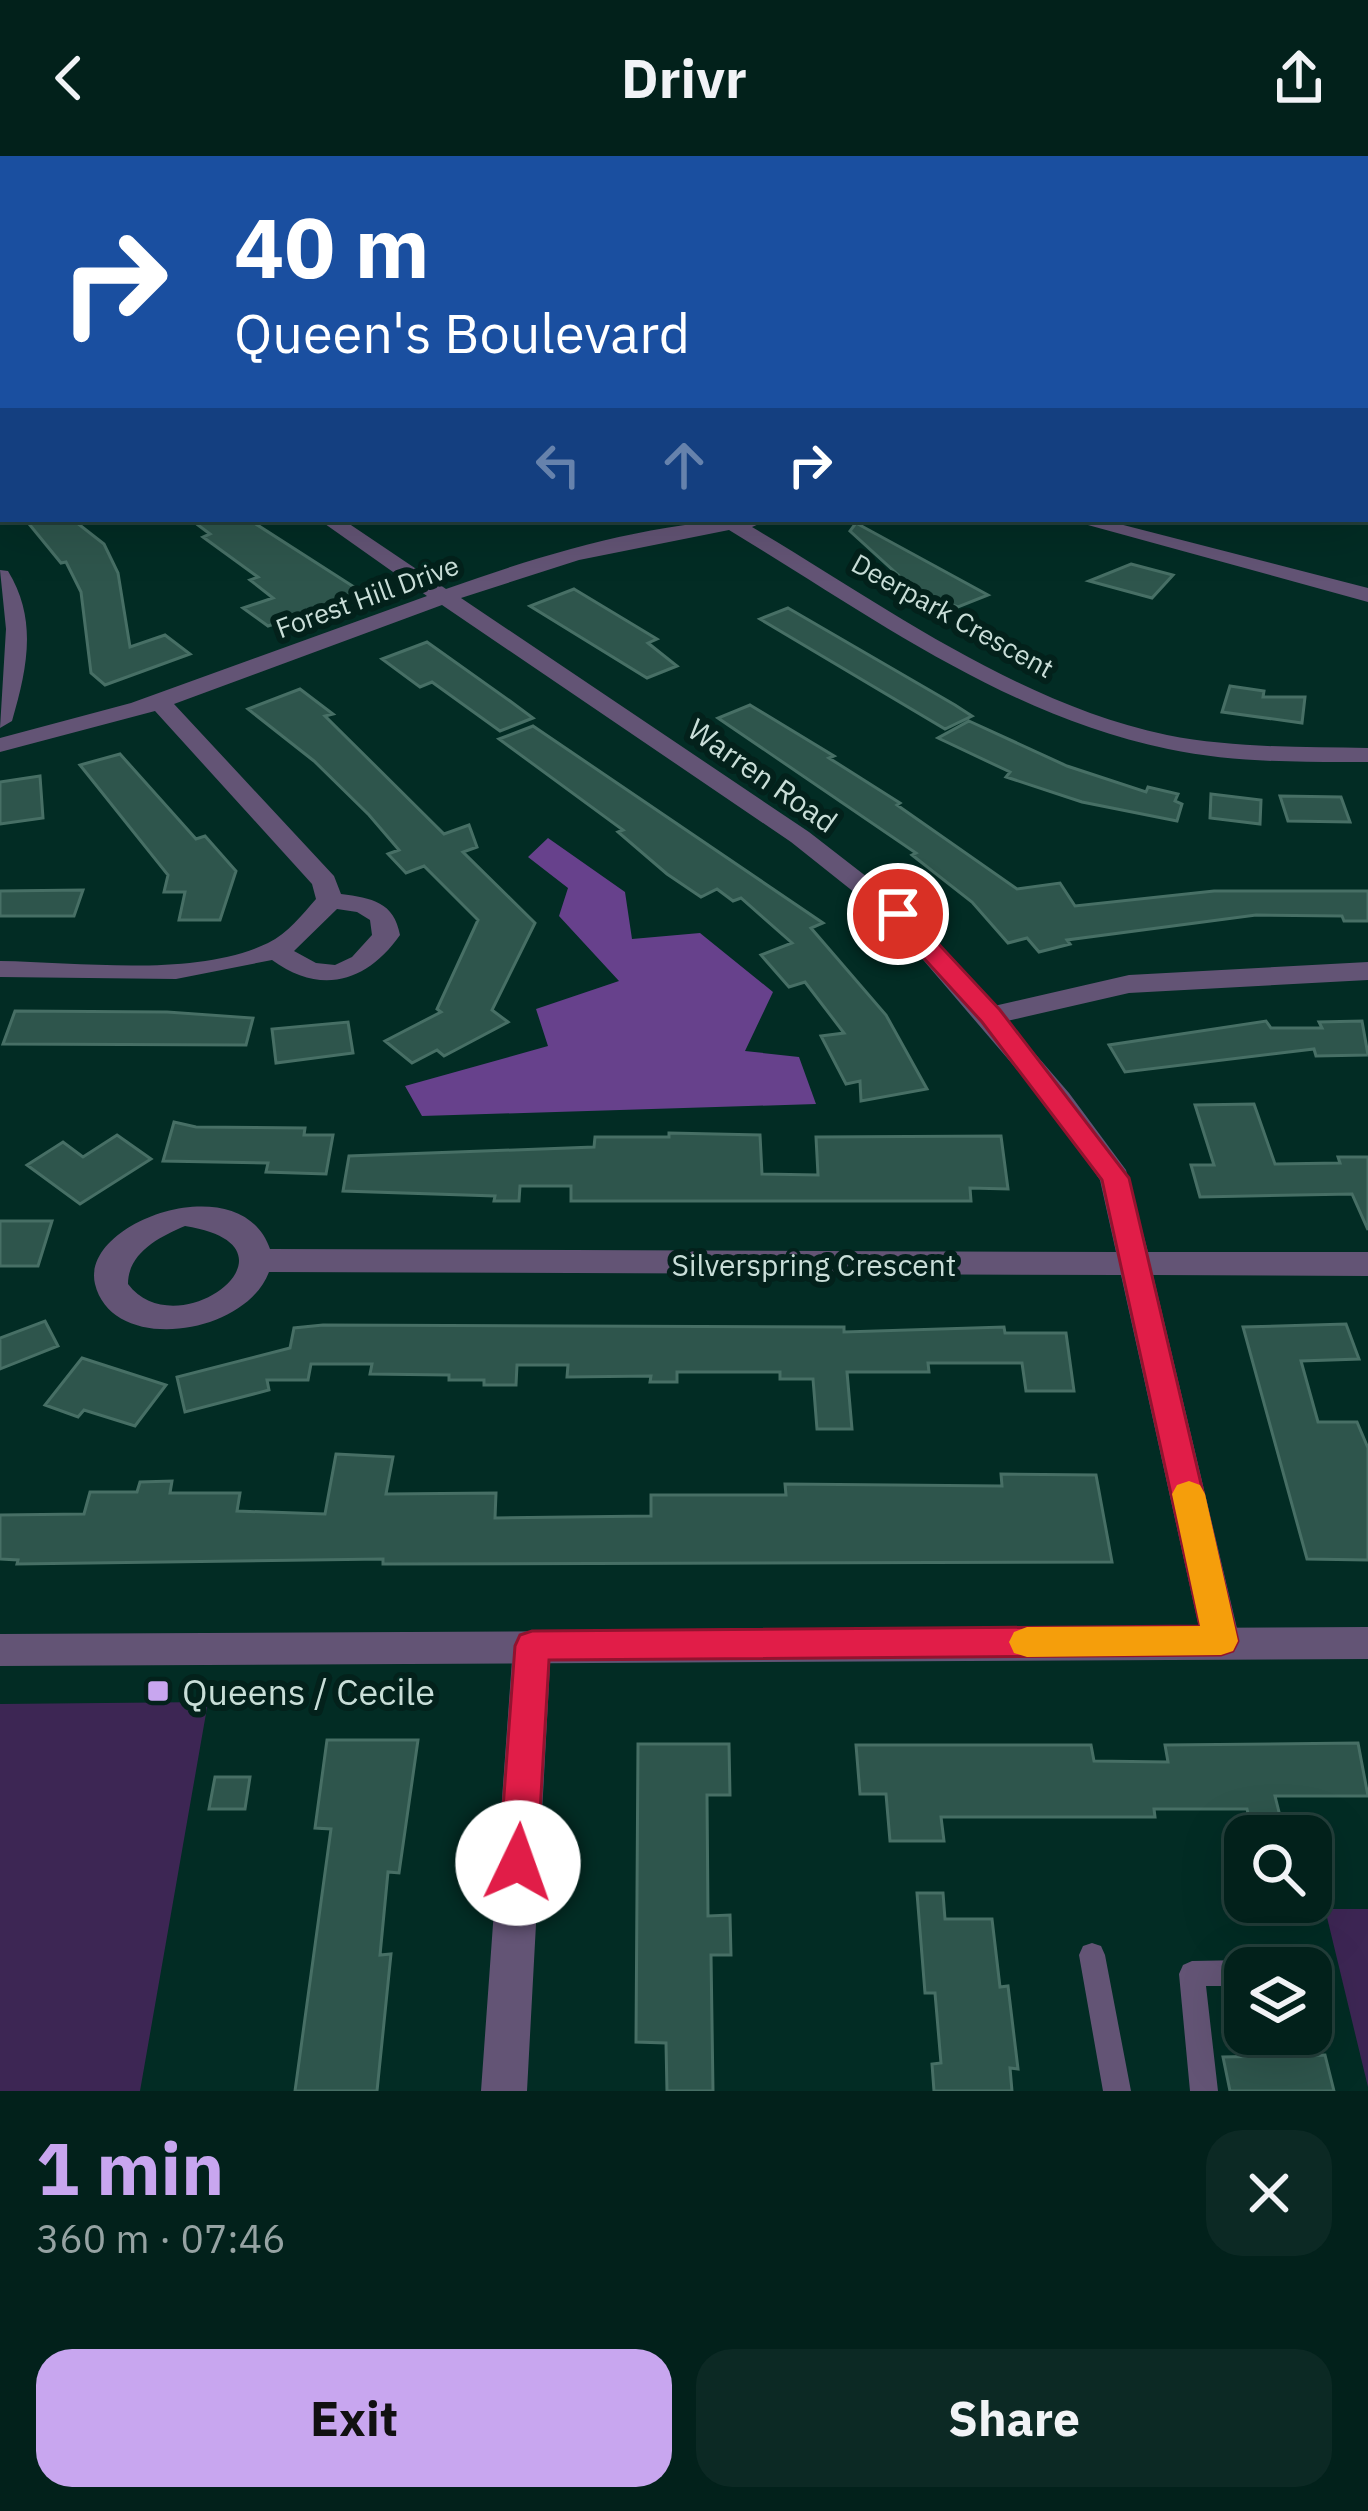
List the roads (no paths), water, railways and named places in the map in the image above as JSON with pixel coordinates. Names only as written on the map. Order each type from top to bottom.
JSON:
[{"type":"street","name":"Warren Road","points":[[332,522],[800,837],[898,914],[991,1016],[1115,1178],[1221,1641]]},
{"type":"street","name":"Forest Hill Drive","points":[[0,745],[85,728],[161,704],[586,552],[744,522]]},
{"type":"street","points":[[1088,522],[1368,595]]},
{"type":"street","name":"Deerpark Crescent","points":[[733,524],[1006,684],[1071,714],[1144,736],[1254,754],[1368,754]]},
{"type":"street","points":[[0,576],[18,620],[16,666],[0,721]]},
{"type":"street","points":[[161,704],[325,882],[330,901]]},
{"type":"street","points":[[275,950],[315,974],[347,973],[372,957],[386,935],[383,916],[365,905],[330,901]]},
{"type":"street","points":[[0,969],[202,969],[275,950],[330,901]]},
{"type":"street","points":[[991,1016],[1129,985],[1368,971]]},
{"type":"street","name":"Silverspring Crescent","points":[[260,1260],[1368,1264]]},
{"type":"street","points":[[0,1649],[1368,1643]]},
{"type":"street","points":[[504,2091],[532,1646]]},
{"type":"lane","points":[[1092,1955],[1117,2091]]},
{"type":"lane","points":[[1204,2091],[1192,1974],[1224,1973]]},
{"type":"place","name":"Queens / Cecile","points":[[158,1691]]}]
